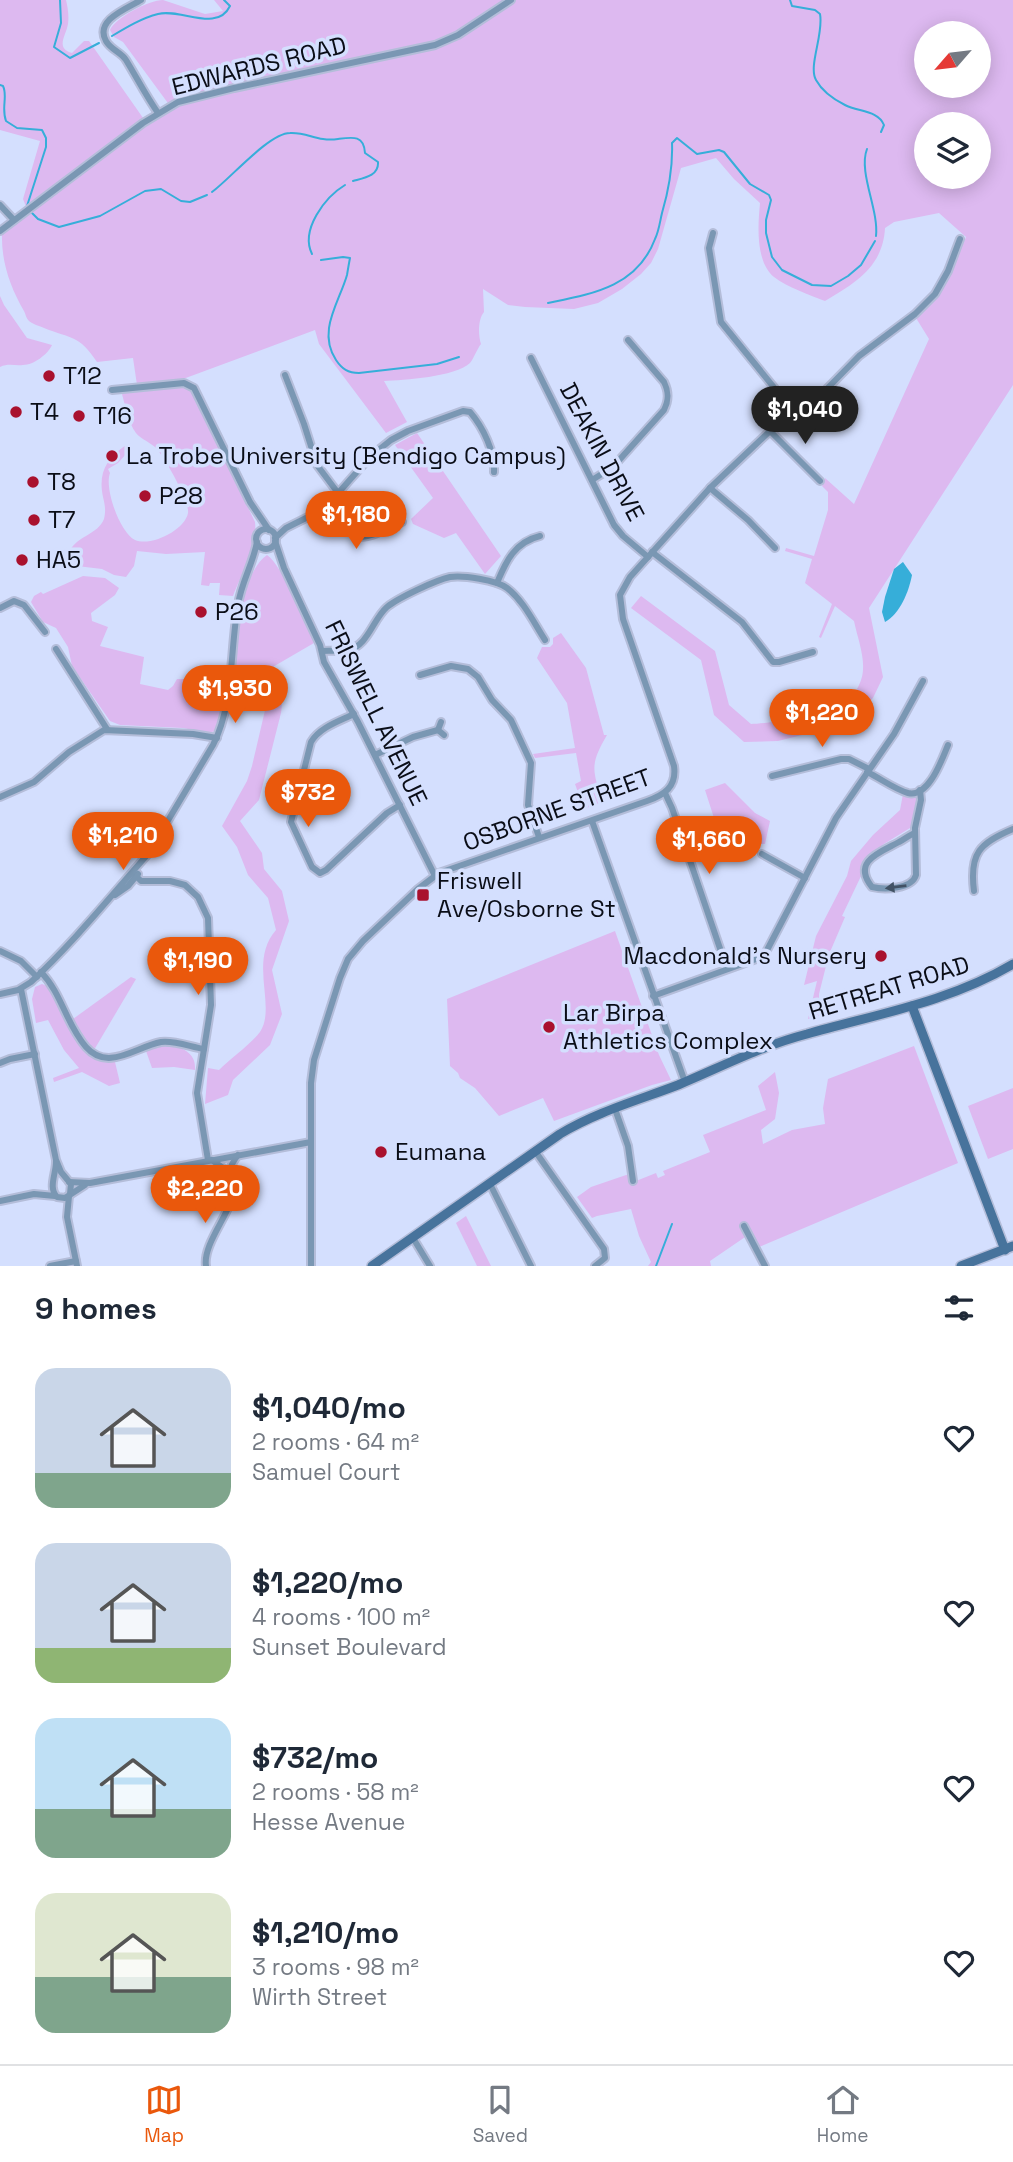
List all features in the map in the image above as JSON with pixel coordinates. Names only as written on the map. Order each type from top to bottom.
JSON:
[{"type":"street","points":[[141,0],[110,19],[105,26],[104,36],[108,44],[125,58],[158,113]]},
{"type":"street","name":"EDWARDS ROAD","points":[[0,231],[158,113],[178,102],[435,45],[458,35],[511,0]]},
{"type":"street","points":[[0,205],[14,220]]},
{"type":"street","points":[[713,233],[709,248],[721,322],[789,406],[789,413]]},
{"type":"street","name":"OSBORNE STREET","points":[[312,1264],[312,1072],[345,965],[370,934],[435,876],[450,868],[592,821],[664,793],[674,779],[674,766],[632,647],[620,602],[625,584],[710,488],[789,413],[815,401],[859,356],[915,314],[935,294],[948,271],[960,239]]},
{"type":"street","points":[[592,480],[613,467],[664,410],[668,400],[664,382],[628,340]]},
{"type":"street","name":"DEAKIN DRIVE","points":[[531,358],[619,531],[742,622],[767,657],[775,663]]},
{"type":"street","points":[[285,375],[314,458],[321,473],[338,493]]},
{"type":"street","points":[[112,390],[180,384],[191,386],[196,391],[256,512],[275,540]]},
{"type":"street","points":[[0,994],[21,989],[39,974],[111,898],[123,881],[134,876],[217,738],[226,702],[238,601],[262,530],[286,528],[310,516],[327,504],[371,456],[391,440],[463,411],[470,412],[481,430],[494,458],[494,472]]},
{"type":"street","points":[[770,431],[820,481]]},
{"type":"street","points":[[710,488],[748,520],[775,548]]},
{"type":"street","points":[[327,504],[349,530],[359,537],[368,538],[402,522]]},
{"type":"street","points":[[256,512],[260,547],[267,550]]},
{"type":"street","points":[[250,568],[286,528]]},
{"type":"street","points":[[497,583],[511,552],[530,539],[540,536]]},
{"type":"street","name":"FRISWELL AVENUE","points":[[275,540],[284,568],[322,651],[326,666],[354,714],[435,876]]},
{"type":"street","name":"FRISWELL AVENUE","points":[[267,550],[273,553],[284,568]]},
{"type":"street","points":[[322,651],[356,647],[387,608],[441,580],[462,577],[497,583],[515,596],[545,640]]},
{"type":"street","points":[[0,608],[14,601],[24,605],[45,632]]},
{"type":"street","points":[[56,649],[107,729]]},
{"type":"street","points":[[770,671],[775,663],[813,652]]},
{"type":"street","points":[[420,675],[451,666],[468,669],[478,677],[492,700],[511,720],[531,763],[528,804],[539,837]]},
{"type":"street","points":[[653,996],[765,954],[836,818],[894,734],[923,681]]},
{"type":"street","points":[[354,714],[316,735],[312,742],[291,822],[312,867],[317,873],[326,870],[389,811],[400,805]]},
{"type":"street","points":[[375,755],[413,737],[441,732],[441,722]]},
{"type":"street","points":[[0,797],[34,782],[69,752],[107,729],[217,738]]},
{"type":"street","points":[[772,776],[845,758],[909,793],[920,790],[932,779],[948,745]]},
{"type":"street","points":[[915,833],[887,847],[868,861],[865,873],[872,887],[878,889],[909,885],[914,881],[915,833],[921,800],[920,790]]},
{"type":"street","points":[[664,793],[672,808],[727,969]]},
{"type":"street","points":[[95,818],[101,826],[148,854]]},
{"type":"street","points":[[592,821],[685,1082]]},
{"type":"street","points":[[974,891],[974,866],[981,848],[992,838],[1013,829]]},
{"type":"street","points":[[762,854],[805,878]]},
{"type":"street","points":[[134,876],[142,881],[170,881],[185,885],[198,897],[206,911],[210,926],[211,999],[197,1093],[210,1160],[225,1170],[229,1180]]},
{"type":"street","points":[[0,951],[21,961],[54,988],[79,1038],[96,1056],[117,1058],[164,1042],[204,1049]]},
{"type":"street","name":"RETREAT ROAD","points":[[372,1266],[572,1126],[685,1082],[771,1044],[912,1006],[963,989],[1013,964]]},
{"type":"street","points":[[21,989],[56,1160],[52,1190],[67,1217]]},
{"type":"street","points":[[912,1006],[1009,1248],[973,1264],[961,1266]]},
{"type":"street","points":[[0,1063],[7,1059],[35,1054]]},
{"type":"street","points":[[615,1109],[628,1146],[633,1181]]},
{"type":"street","points":[[0,1201],[34,1194],[62,1178],[90,1183],[311,1142]]},
{"type":"street","points":[[535,1151],[604,1249],[605,1258],[595,1266]]},
{"type":"street","points":[[206,1266],[207,1254],[231,1200],[229,1167],[238,1155]]},
{"type":"street","points":[[50,1266],[77,1264],[67,1217],[67,1202],[72,1187],[56,1160]]},
{"type":"street","points":[[34,1194],[65,1198],[90,1183]]},
{"type":"street","points":[[490,1184],[531,1266]]},
{"type":"street","points":[[744,1226],[765,1266]]},
{"type":"street","points":[[413,1238],[430,1266]]},
{"type":"shaded area","points":[[0,0],[66,0],[68,21],[64,48],[72,53],[84,41],[89,41],[148,125],[173,110],[123,42],[114,37],[110,30],[125,15],[141,6],[163,0],[205,14],[223,11],[214,0],[1013,0],[1013,385],[869,608],[883,677],[873,698],[846,724],[778,741],[744,742],[714,715],[701,660],[631,608],[641,596],[715,651],[729,705],[751,724],[824,713],[842,706],[853,695],[863,669],[854,621],[835,606],[821,638],[819,637],[832,604],[805,583],[812,559],[785,551],[786,548],[814,556],[828,510],[828,492],[822,486],[825,478],[854,504],[929,339],[916,318],[938,297],[966,237],[939,213],[894,222],[885,228],[879,253],[866,272],[825,301],[785,284],[768,270],[759,242],[760,203],[716,158],[681,168],[658,249],[641,274],[598,303],[574,309],[508,305],[483,289],[484,312],[479,327],[481,344],[470,363],[441,375],[384,381],[407,422],[386,433],[319,344],[315,330],[183,379],[137,385],[133,358],[97,362],[80,342],[30,322],[7,274],[2,233],[29,214],[23,199],[40,141],[0,130]]},
{"type":"shaded area","points":[[0,296],[27,338],[52,345],[36,361],[27,365],[0,367]]},
{"type":"shaded area","points":[[184,387],[190,389],[195,396],[255,522],[252,551],[233,596],[219,595],[220,583],[201,585],[205,552],[166,554],[137,551],[134,566],[126,577],[102,569],[77,566],[69,553],[76,543],[97,529],[104,519],[102,481],[105,467],[126,445],[127,453],[108,469],[111,499],[129,536],[142,542],[158,539],[174,531],[186,519],[188,513],[185,499],[175,478],[159,451],[134,430],[122,394],[125,391]]},
{"type":"shaded area","points":[[417,433],[501,556],[485,574],[456,533],[444,538],[413,524],[411,519],[433,498],[395,445]]},
{"type":"shaded area","points":[[267,555],[287,582],[314,643],[271,668],[281,696],[281,713],[259,800],[240,821],[262,853],[264,869],[282,891],[289,921],[272,970],[282,1014],[270,1045],[233,1080],[228,1095],[205,1104],[208,1068],[219,1070],[260,1032],[266,1010],[264,956],[276,930],[268,898],[248,875],[237,847],[222,826],[247,781],[266,706],[260,683],[230,697],[243,600],[257,566]]},
{"type":"shaded area","points":[[83,576],[105,578],[119,588],[115,595],[91,613],[92,621],[108,627],[100,646],[144,657],[140,684],[168,690],[177,679],[186,679],[189,687],[197,687],[197,682],[224,683],[215,731],[209,733],[183,728],[120,725],[110,721],[72,666],[68,647],[56,628],[43,622],[31,602],[34,596],[41,592],[43,594]]},
{"type":"shaded area","points":[[561,633],[586,668],[604,735],[607,735],[597,754],[594,768],[602,802],[584,809],[575,784],[581,781],[576,753],[535,758],[533,754],[575,748],[567,703],[537,658],[542,647],[550,647],[553,638]]},
{"type":"shaded area","points":[[725,783],[755,813],[770,821],[765,844],[759,844],[755,839],[714,818],[705,790]]},
{"type":"shaded area","points":[[903,794],[915,795],[918,798],[912,824],[884,844],[863,864],[862,874],[842,916],[845,917],[824,966],[819,994],[819,1016],[808,1019],[817,981],[804,985],[816,936],[847,876],[851,861],[873,835],[900,810]]},
{"type":"shaded area","name":"Lar Birpa Athletics Complex","points":[[615,931],[659,1055],[671,1080],[554,1121],[543,1098],[499,1116],[475,1088],[460,1078],[450,1066],[447,999]]},
{"type":"shaded area","points":[[131,977],[136,979],[94,1050],[73,1019]]},
{"type":"shaded area","points":[[42,984],[49,987],[66,1023],[81,1046],[91,1055],[115,1062],[120,1083],[109,1086],[82,1072],[54,1082],[53,1078],[79,1068],[64,1050],[48,1020],[36,1023],[32,999],[35,987]]},
{"type":"shaded area","points":[[159,1045],[172,1046],[189,1053],[195,1063],[195,1070],[152,1068],[146,1051]]},
{"type":"shaded area","points":[[914,1046],[958,1163],[759,1247],[751,1233],[710,1261],[711,1266],[648,1266],[651,1262],[631,1209],[592,1218],[577,1197],[591,1187],[629,1174],[631,1183],[656,1173],[658,1178],[665,1175],[663,1171],[710,1152],[703,1135],[766,1110],[758,1086],[775,1072],[779,1093],[775,1119],[761,1130],[763,1144],[792,1130],[825,1124],[823,1108],[828,1079]]},
{"type":"shaded area","points":[[1013,1088],[1013,1149],[988,1159],[968,1106]]},
{"type":"shaded area","points":[[466,1216],[491,1266],[477,1266],[456,1223]]},
{"type":"water","points":[[903,562],[912,575],[909,588],[899,608],[885,622],[882,612],[885,597],[894,569]]},
{"type":"waterway","points":[[60,0],[61,23],[54,47],[70,58],[99,43]]},
{"type":"waterway","points":[[112,36],[140,20],[158,14],[216,18],[224,14],[230,6],[224,0]]},
{"type":"waterway","points":[[790,0],[792,6],[815,10],[820,14],[814,67],[816,80],[829,95],[841,103],[881,120],[884,125],[881,132]]},
{"type":"waterway","points":[[0,85],[3,86],[5,94],[6,121],[17,128],[42,130],[46,138],[46,147],[27,206]]},
{"type":"waterway","points":[[212,192],[271,140],[290,133],[331,140],[360,140],[365,153],[378,162],[378,167],[370,176],[353,181]]},
{"type":"waterway","points":[[548,303],[611,286],[637,268],[656,236],[670,178],[672,143],[677,138],[697,154],[719,150],[724,152],[750,184],[769,195],[771,200],[766,233],[772,257],[782,270],[812,285],[831,286],[861,265],[875,241]]},
{"type":"waterway","points":[[867,149],[865,169],[875,215],[876,236]]},
{"type":"waterway","points":[[312,254],[309,235],[316,215],[330,197],[345,185]]},
{"type":"waterway","points":[[31,212],[38,219],[59,227],[100,216],[145,191],[161,189],[181,201],[190,202],[207,195]]},
{"type":"waterway","points":[[321,260],[350,258],[329,328],[331,349],[343,368],[359,373],[437,364],[459,357]]},
{"type":"waterway","points":[[656,1266],[672,1224]]},
{"type":"place","name":"T12","points":[[49,376]]},
{"type":"place","name":"T4","points":[[16,412]]},
{"type":"place","name":"T16","points":[[79,416]]},
{"type":"place","name":"La Trobe University (Bendigo Campus)","points":[[112,456]]},
{"type":"place","name":"T8","points":[[33,482]]},
{"type":"place","name":"P28","points":[[145,496]]},
{"type":"place","name":"T7","points":[[34,520]]},
{"type":"place","name":"HA5","points":[[22,560]]},
{"type":"place","name":"P26","points":[[201,612]]},
{"type":"place","name":"Friswell Ave/Osborne St","points":[[423,895]]},
{"type":"place","name":"Macdonald’s Nursery","points":[[881,956]]},
{"type":"place","name":"Lar Birpa Athletics Complex","points":[[549,1027]]},
{"type":"place","name":"Eumana","points":[[381,1152]]}]
